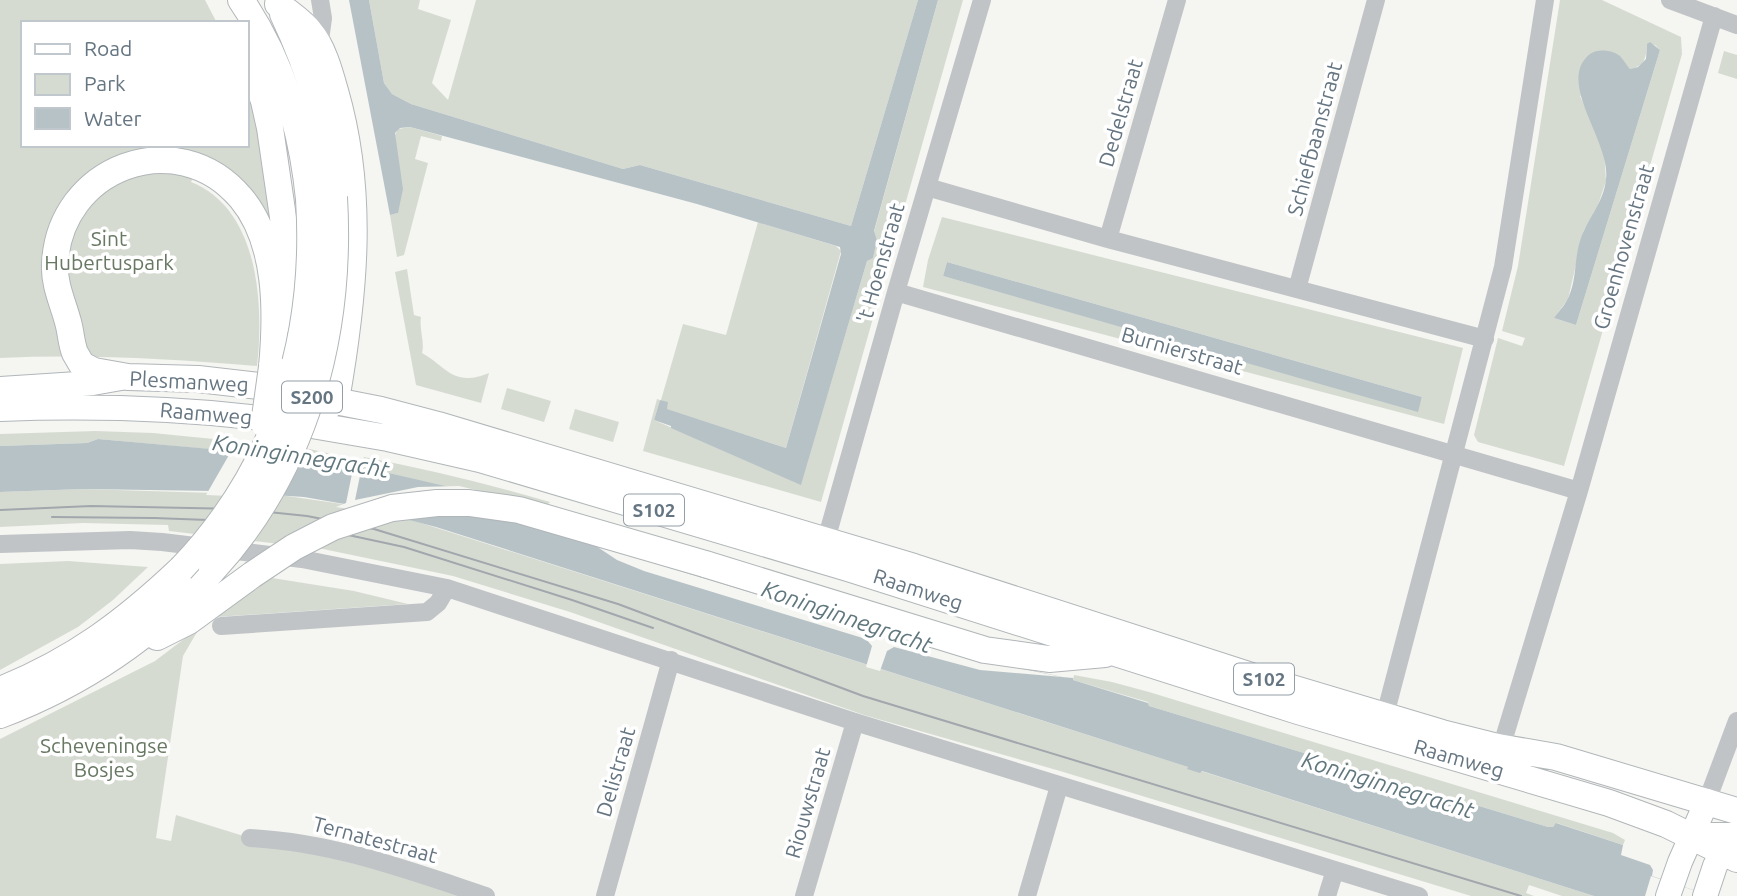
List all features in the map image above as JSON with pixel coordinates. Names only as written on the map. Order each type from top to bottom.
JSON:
[{"type":"main road","points":[[225,0],[232,21]]},
{"type":"main road","name":"S200","points":[[0,715],[56,692],[97,669],[162,620],[212,572],[246,529],[272,488],[309,407],[332,309],[336,261],[321,198],[300,143],[284,87],[263,38],[241,0]]},
{"type":"main road","points":[[277,2],[311,32],[319,48],[340,110],[350,166],[355,230],[350,306],[336,400],[312,425]]},
{"type":"main road","name":"S200","points":[[0,690],[43,672],[88,646],[140,607],[181,569],[214,532],[258,464],[285,398],[303,330],[328,151],[318,106],[296,44],[277,2]]},
{"type":"main road","points":[[248,56],[264,101],[272,135],[312,425]]},
{"type":"main road","points":[[128,377],[86,368],[78,360],[58,291],[54,267],[60,232],[75,202],[95,182],[112,171],[139,162],[176,162],[206,171],[230,187],[246,205],[266,251],[274,306],[273,359],[258,464]]},
{"type":"main road","points":[[296,310],[350,306]]},
{"type":"main road","name":"Plesmanweg","points":[[0,389],[93,383],[128,377],[198,379],[336,400]]},
{"type":"main road","name":"Raamweg","points":[[336,400],[438,425],[826,540],[1258,678],[1501,748],[1567,760],[1707,801],[1734,836]]},
{"type":"main road","name":"Raamweg","points":[[0,409],[78,407],[183,411],[312,425],[411,443],[524,472],[848,568],[1298,711],[1609,803],[1691,836],[1734,836]]},
{"type":"main road","points":[[97,669],[189,621],[300,543],[344,523],[393,508],[437,503],[469,503],[519,510],[985,650],[1054,659],[1112,653]]},
{"type":"main road","points":[[1670,890],[1707,801]]},
{"type":"main road","points":[[1705,895],[1734,836]]},
{"type":"street","points":[[319,48],[323,18],[320,0]]},
{"type":"street","name":"'t Hoenstraat","points":[[826,540],[982,0]]},
{"type":"street","name":"Dedelstraat","points":[[1108,239],[1177,0]]},
{"type":"street","name":"Schiefbaanstraat","points":[[1297,289],[1377,0]]},
{"type":"street","points":[[1385,715],[1503,267],[1545,0]]},
{"type":"street","points":[[1670,0],[1737,25]]},
{"type":"street","name":"Groenhovenstraat","points":[[1501,748],[1579,491],[1714,16]]},
{"type":"street","points":[[927,187],[1108,239],[1485,339]]},
{"type":"street","name":"Burnierstraat","points":[[896,292],[1455,453]]},
{"type":"street","points":[[1455,453],[1579,491]]},
{"type":"street","points":[[0,544],[130,540],[162,542],[302,559],[447,587],[855,722],[1419,896]]},
{"type":"street","points":[[221,626],[427,612],[439,603],[447,587]]},
{"type":"street","name":"Delistraat","points":[[605,896],[671,660]]},
{"type":"street","points":[[1707,801],[1737,720]]},
{"type":"street","name":"Riouwstraat","points":[[804,896],[855,722]]},
{"type":"street","points":[[1027,896],[1059,786]]},
{"type":"street","name":"Ternatestraat","points":[[250,838],[318,845],[363,856],[486,896]]},
{"type":"street","points":[[1327,896],[1335,870]]},
{"type":"green space","name":"Sint Hubertuspark","points":[[0,0],[205,0],[216,21],[21,21],[21,147],[248,147],[248,93],[252,92],[276,252],[202,158],[191,182],[214,195],[231,213],[244,236],[257,288],[257,366],[128,358],[0,358]]},
{"type":"green space","points":[[369,0],[420,0],[418,9],[451,20],[432,83],[448,100],[476,0],[918,0],[851,226],[640,165],[623,169],[411,104],[392,94],[384,83]]},
{"type":"green space","points":[[938,0],[963,0],[821,502],[643,451],[657,399],[660,400],[654,420],[801,484],[867,261],[873,257],[877,240],[874,232]]},
{"type":"green space","points":[[1560,0],[1602,0],[1681,37],[1682,54],[1564,466],[1478,442],[1474,435],[1498,338],[1522,346],[1525,338],[1502,331],[1518,266]],"holes":[[[1647,44],[1655,45],[1660,50],[1576,325],[1554,318],[1568,299],[1584,230],[1597,208],[1606,181],[1604,151],[1580,96],[1624,63],[1630,69],[1639,66],[1645,57]]]},
{"type":"green space","points":[[1724,51],[1737,55],[1737,79],[1718,73]]},
{"type":"green space","points":[[410,127],[442,136],[441,141],[421,136],[415,159],[428,163],[404,255],[397,257],[390,215],[398,213],[395,135],[398,129]]},
{"type":"green space","points":[[942,217],[1463,348],[1444,424],[923,287],[928,260]],"holes":[[[947,262],[1422,397],[1417,411],[943,276]]]},
{"type":"green space","points":[[758,222],[836,246],[841,251],[786,448],[666,409],[661,400],[683,324],[726,335]]},
{"type":"green space","points":[[407,269],[414,315],[421,317],[422,353],[458,377],[477,377],[489,373],[481,403],[416,385],[395,272]]},
{"type":"green space","points":[[507,388],[551,401],[544,422],[501,409]]},
{"type":"green space","points":[[575,409],[619,422],[613,442],[569,429]]},
{"type":"green space","points":[[95,431],[153,433],[234,441],[229,451],[98,439],[87,443],[0,446],[0,434]]},
{"type":"green space","points":[[305,448],[354,459],[353,464],[362,466],[364,457],[457,477],[550,502],[542,511],[389,473],[301,457]]},
{"type":"green space","points":[[83,489],[280,495],[356,506],[415,521],[1594,896],[1562,896],[1529,885],[1526,893],[1534,896],[1471,896],[1060,771],[864,715],[570,612],[453,576],[323,549],[169,531],[168,525],[83,523],[0,527],[0,492]]},
{"type":"green space","points":[[68,561],[148,567],[113,600],[78,627],[0,670],[0,564]]},
{"type":"green space","name":"Scheveningse Bosjes","points":[[266,577],[354,591],[408,604],[216,617],[197,632],[183,656],[156,838],[171,841],[176,815],[250,838],[486,896],[0,896],[0,739],[155,661]]},
{"type":"green space","points":[[1074,675],[1149,692],[1613,833],[1625,840],[1623,845],[1557,823],[1548,827],[1149,706],[1148,702],[1073,680]]},
{"type":"water","points":[[349,0],[369,0],[384,83],[392,94],[411,104],[623,169],[640,165],[851,226],[918,0],[938,0],[874,231],[877,240],[873,258],[867,261],[801,485],[654,420],[660,400],[668,402],[667,409],[786,448],[841,254],[840,247],[697,204],[410,127],[400,128],[395,133],[403,189],[398,213],[390,215]]},
{"type":"water","points":[[1650,42],[1660,50],[1576,325],[1554,318],[1569,296],[1581,238],[1599,203],[1606,179],[1601,147],[1581,96],[1578,80],[1581,66],[1590,54],[1601,50],[1617,54],[1630,69],[1638,67],[1646,59],[1647,44]]},
{"type":"water","points":[[947,262],[1422,397],[1418,412],[943,276]]},
{"type":"water","name":"Koninginnegracht","points":[[98,439],[301,457],[389,473],[475,493],[991,661],[1073,678],[1148,703],[1149,706],[1548,827],[1553,827],[1556,823],[1623,845],[1621,855],[1650,865],[1652,876],[1711,896],[1594,896],[1202,771],[1200,773],[1187,769],[1188,767],[436,527],[356,506],[304,497],[214,491],[83,489],[0,492],[0,446],[87,443]]},
{"type":"pier","points":[[233,448],[303,454],[280,498],[206,495]]},
{"type":"pier","points":[[354,464],[362,466],[355,500],[418,487],[459,486],[476,490],[502,497],[647,561],[952,654],[1062,677],[980,670],[894,647],[887,651],[880,671],[866,667],[872,646],[866,639],[644,571],[617,560],[593,544],[510,518],[336,507],[346,503]]},
{"type":"pier","points":[[1651,876],[1711,896],[1645,896]]},
{"type":"tram line","points":[[0,510],[91,506],[239,509],[307,516],[374,529],[618,604],[863,696],[1521,896]]},
{"type":"tram line","points":[[52,517],[266,522]]},
{"type":"tram line","points":[[311,527],[404,547],[653,628]]}]
